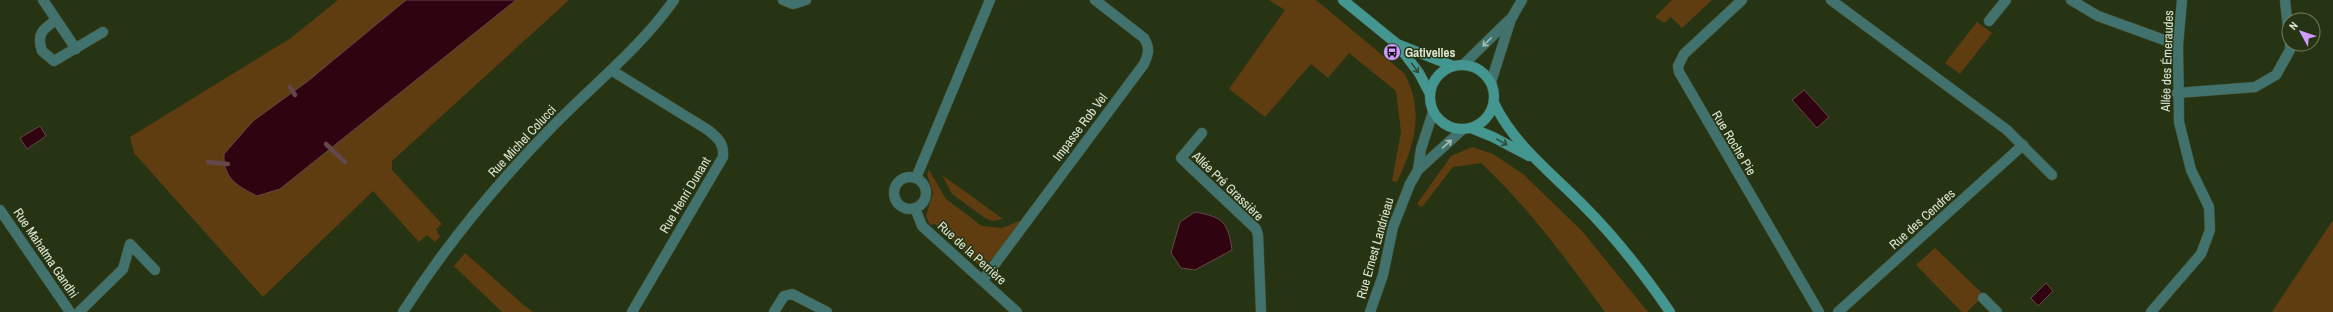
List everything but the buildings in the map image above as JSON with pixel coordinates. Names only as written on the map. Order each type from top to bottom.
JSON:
[{"type":"main road","points":[[1343,0],[1397,44],[1419,73],[1430,94],[1434,112],[1441,122],[1451,128],[1467,129],[1493,137],[1533,158]]},
{"type":"main road","points":[[1397,44],[1458,65],[1474,67],[1484,73],[1491,82],[1494,92],[1494,104],[1482,123],[1467,129]]},
{"type":"main road","points":[[1430,94],[1437,77],[1458,65]]},
{"type":"main road","points":[[1494,104],[1504,123],[1533,158],[1584,206],[1612,236],[1638,267],[1670,312]]},
{"type":"street","points":[[43,0],[76,49]]},
{"type":"street","name":"Rue Michel Colucci","points":[[403,312],[450,243],[508,174],[553,126],[659,22],[674,0]]},
{"type":"street","points":[[784,0],[793,4],[806,0]]},
{"type":"street","points":[[916,178],[990,0]]},
{"type":"street","name":"Impasse Rob Vel","points":[[983,280],[1144,64],[1148,55],[1149,47],[1144,38],[1094,0]]},
{"type":"street","points":[[1491,82],[1510,19],[1522,0]]},
{"type":"street","name":"Rue Roche Pie","points":[[1742,0],[1684,54],[1678,66],[1679,72],[1819,312]]},
{"type":"street","points":[[1831,0],[1993,118],[2023,145],[2052,175]]},
{"type":"street","points":[[1989,21],[2006,0]]},
{"type":"street","points":[[2071,0],[2098,16],[2178,45]]},
{"type":"street","name":"Allée des Émeraudes","points":[[2151,312],[2201,254],[2210,230],[2208,207],[2191,170],[2179,122],[2177,93],[2178,45],[2182,0]]},
{"type":"street","points":[[2285,0],[2286,12]]},
{"type":"street","points":[[1458,65],[1510,19]]},
{"type":"street","points":[[56,20],[43,29],[39,36],[42,51],[54,61],[103,32]]},
{"type":"street","points":[[2177,93],[2255,87],[2276,75],[2289,52]]},
{"type":"street","name":"Rue Henri Dunant","points":[[611,70],[708,130],[719,138],[724,148],[723,156],[632,312]]},
{"type":"street","name":"Rue Ernest Landrieau","points":[[1370,312],[1383,275],[1395,220],[1406,192],[1418,170],[1421,149],[1434,112]]},
{"type":"street","name":"Rue Ernest Landrieau","points":[[1418,170],[1467,129]]},
{"type":"street","name":"Allée Pré Grassière","points":[[1202,133],[1181,158],[1256,229],[1258,235],[1262,312]]},
{"type":"street","name":"Rue des Cendres","points":[[1838,312],[2023,145]]},
{"type":"street","points":[[910,177],[916,178],[924,184],[926,193],[923,203],[910,209],[900,205],[894,196],[896,185],[900,181],[910,177]]},
{"type":"street","name":"Rue de la Perrière","points":[[915,208],[922,226],[1018,312]]},
{"type":"street","name":"Rue Mahatma Gandhi","points":[[0,210],[70,312]]},
{"type":"street","points":[[79,312],[123,269],[130,244],[155,270]]},
{"type":"street","points":[[774,312],[784,296],[792,294],[828,312]]},
{"type":"street","points":[[1983,298],[1997,312]]},
{"type":"shaded area","points":[[338,0],[569,0],[392,161],[392,170],[442,224],[436,229],[440,237],[435,242],[427,235],[419,242],[373,191],[263,297],[134,153],[130,137],[291,38]]},
{"type":"shaded area","points":[[406,0],[516,0],[280,189],[257,196],[238,185],[226,169],[224,154],[253,121],[308,81]]},
{"type":"shaded area","points":[[1269,0],[1316,0],[1405,74],[1411,88],[1416,115],[1415,128],[1409,155],[1397,182],[1392,181],[1401,132],[1396,91],[1349,53],[1328,78],[1311,64],[1265,117],[1229,89],[1285,10]]},
{"type":"shaded area","points":[[1672,0],[1712,0],[1682,28],[1671,17],[1664,23],[1655,17]]},
{"type":"shaded area","points":[[1977,22],[1992,33],[1960,74],[1945,63]]},
{"type":"shaded area","points":[[1804,90],[1829,117],[1817,128],[1792,100]]},
{"type":"shaded area","points":[[40,126],[46,136],[27,149],[20,138]]},
{"type":"shaded area","points":[[1472,147],[1493,154],[1523,174],[1582,231],[1648,312],[1605,312],[1531,216],[1499,180],[1481,163],[1453,167],[1422,207],[1417,204],[1451,156]]},
{"type":"shaded area","points":[[929,170],[946,199],[982,226],[1002,228],[1021,221],[999,252],[982,268],[935,224],[930,225],[926,216],[933,193],[927,174]]},
{"type":"shaded area","points":[[942,175],[1003,219],[992,221],[985,218],[952,194]]},
{"type":"shaded area","points":[[1195,212],[1212,216],[1222,222],[1226,227],[1232,250],[1195,270],[1181,268],[1171,253],[1180,222]]},
{"type":"shaded area","points":[[2333,220],[2333,312],[2272,312]]},
{"type":"shaded area","points":[[1935,248],[1984,295],[1967,312],[1962,312],[1916,265]]},
{"type":"shaded area","points":[[465,253],[533,312],[502,312],[454,266]]},
{"type":"shaded area","points":[[2046,283],[2053,291],[2038,306],[2031,298]]},
{"type":"waterway","points":[[290,87],[295,95]]},
{"type":"waterway","points":[[326,144],[345,162]]},
{"type":"waterway","points":[[208,162],[228,164]]},
{"type":"place","name":"Gativelles","points":[[1392,52]]}]
